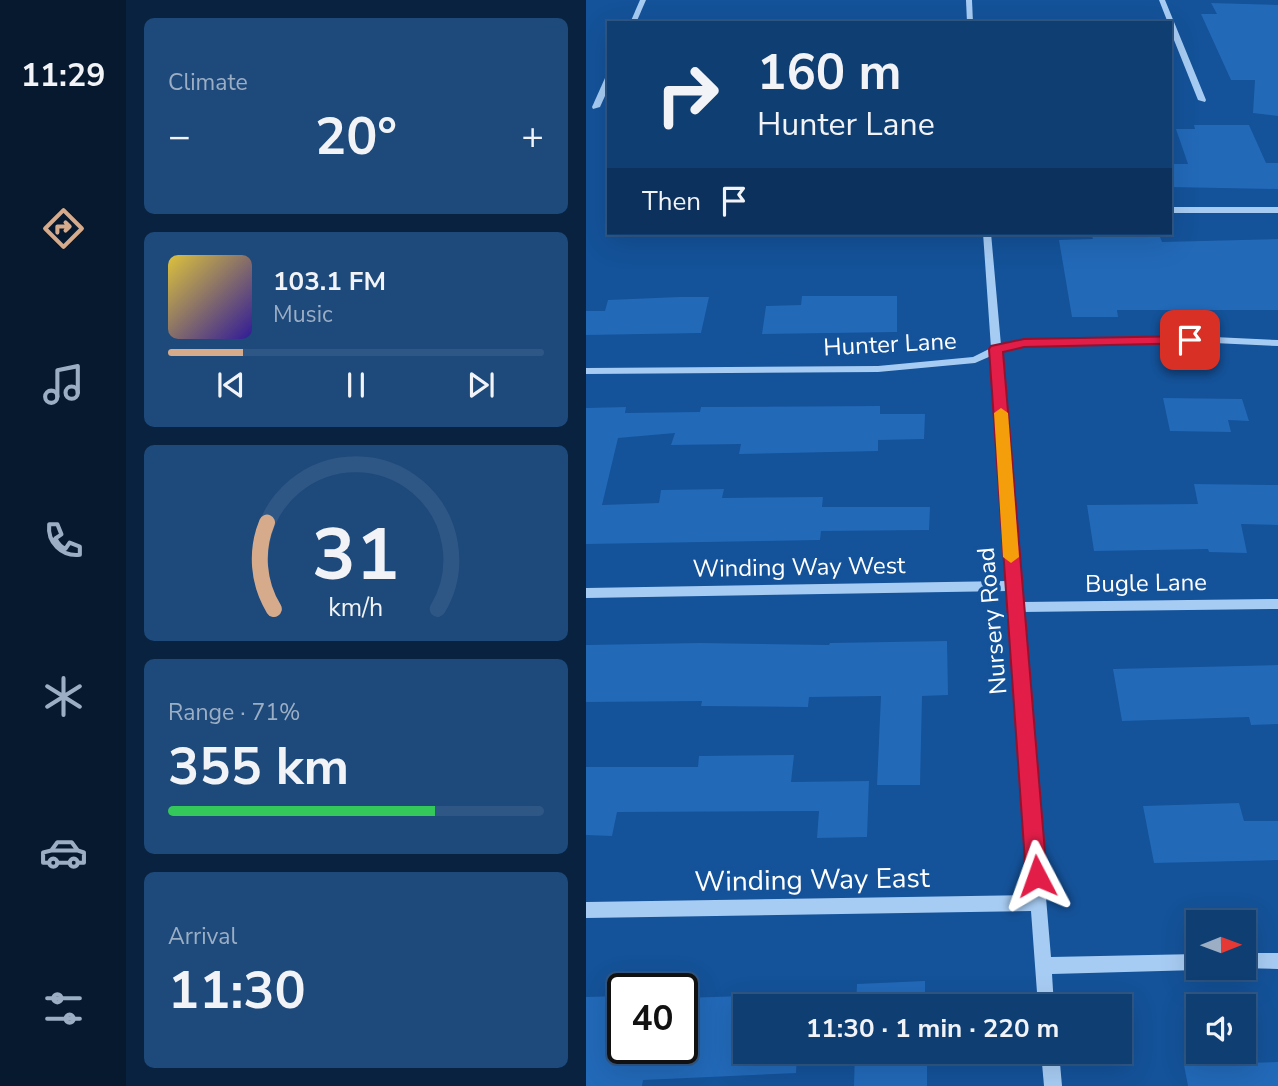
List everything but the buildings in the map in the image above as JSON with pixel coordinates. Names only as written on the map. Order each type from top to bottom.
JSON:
[{"type":"street","points":[[634,21],[643,0]]},
{"type":"street","points":[[969,0],[970,21]]},
{"type":"street","points":[[1162,0],[1170,21]]},
{"type":"street","points":[[1172,25],[1202,100]]},
{"type":"street","points":[[596,107],[607,82]]},
{"type":"street","points":[[1172,210],[1278,210]]},
{"type":"street","name":"Nursery Road","points":[[987,235],[1045,994]]},
{"type":"street","name":"Hunter Lane","points":[[586,371],[878,369],[975,360],[996,349],[1032,342],[1214,340],[1278,343]]},
{"type":"street","name":"Winding Way West","points":[[586,593],[1013,586]]},
{"type":"street","name":"Bugle Lane","points":[[1015,607],[1278,604]]},
{"type":"street","name":"Winding Way East","points":[[586,910],[1039,902]]},
{"type":"street","points":[[1256,961],[1278,961]]},
{"type":"street","points":[[1043,966],[1186,962]]},
{"type":"street","points":[[1051,1064],[1053,1086]]},
{"type":"slow traffic","points":[[1001,413],[1011,557]]},
{"type":"route","points":[[1037,876],[996,349],[1024,343],[1190,340]]}]
